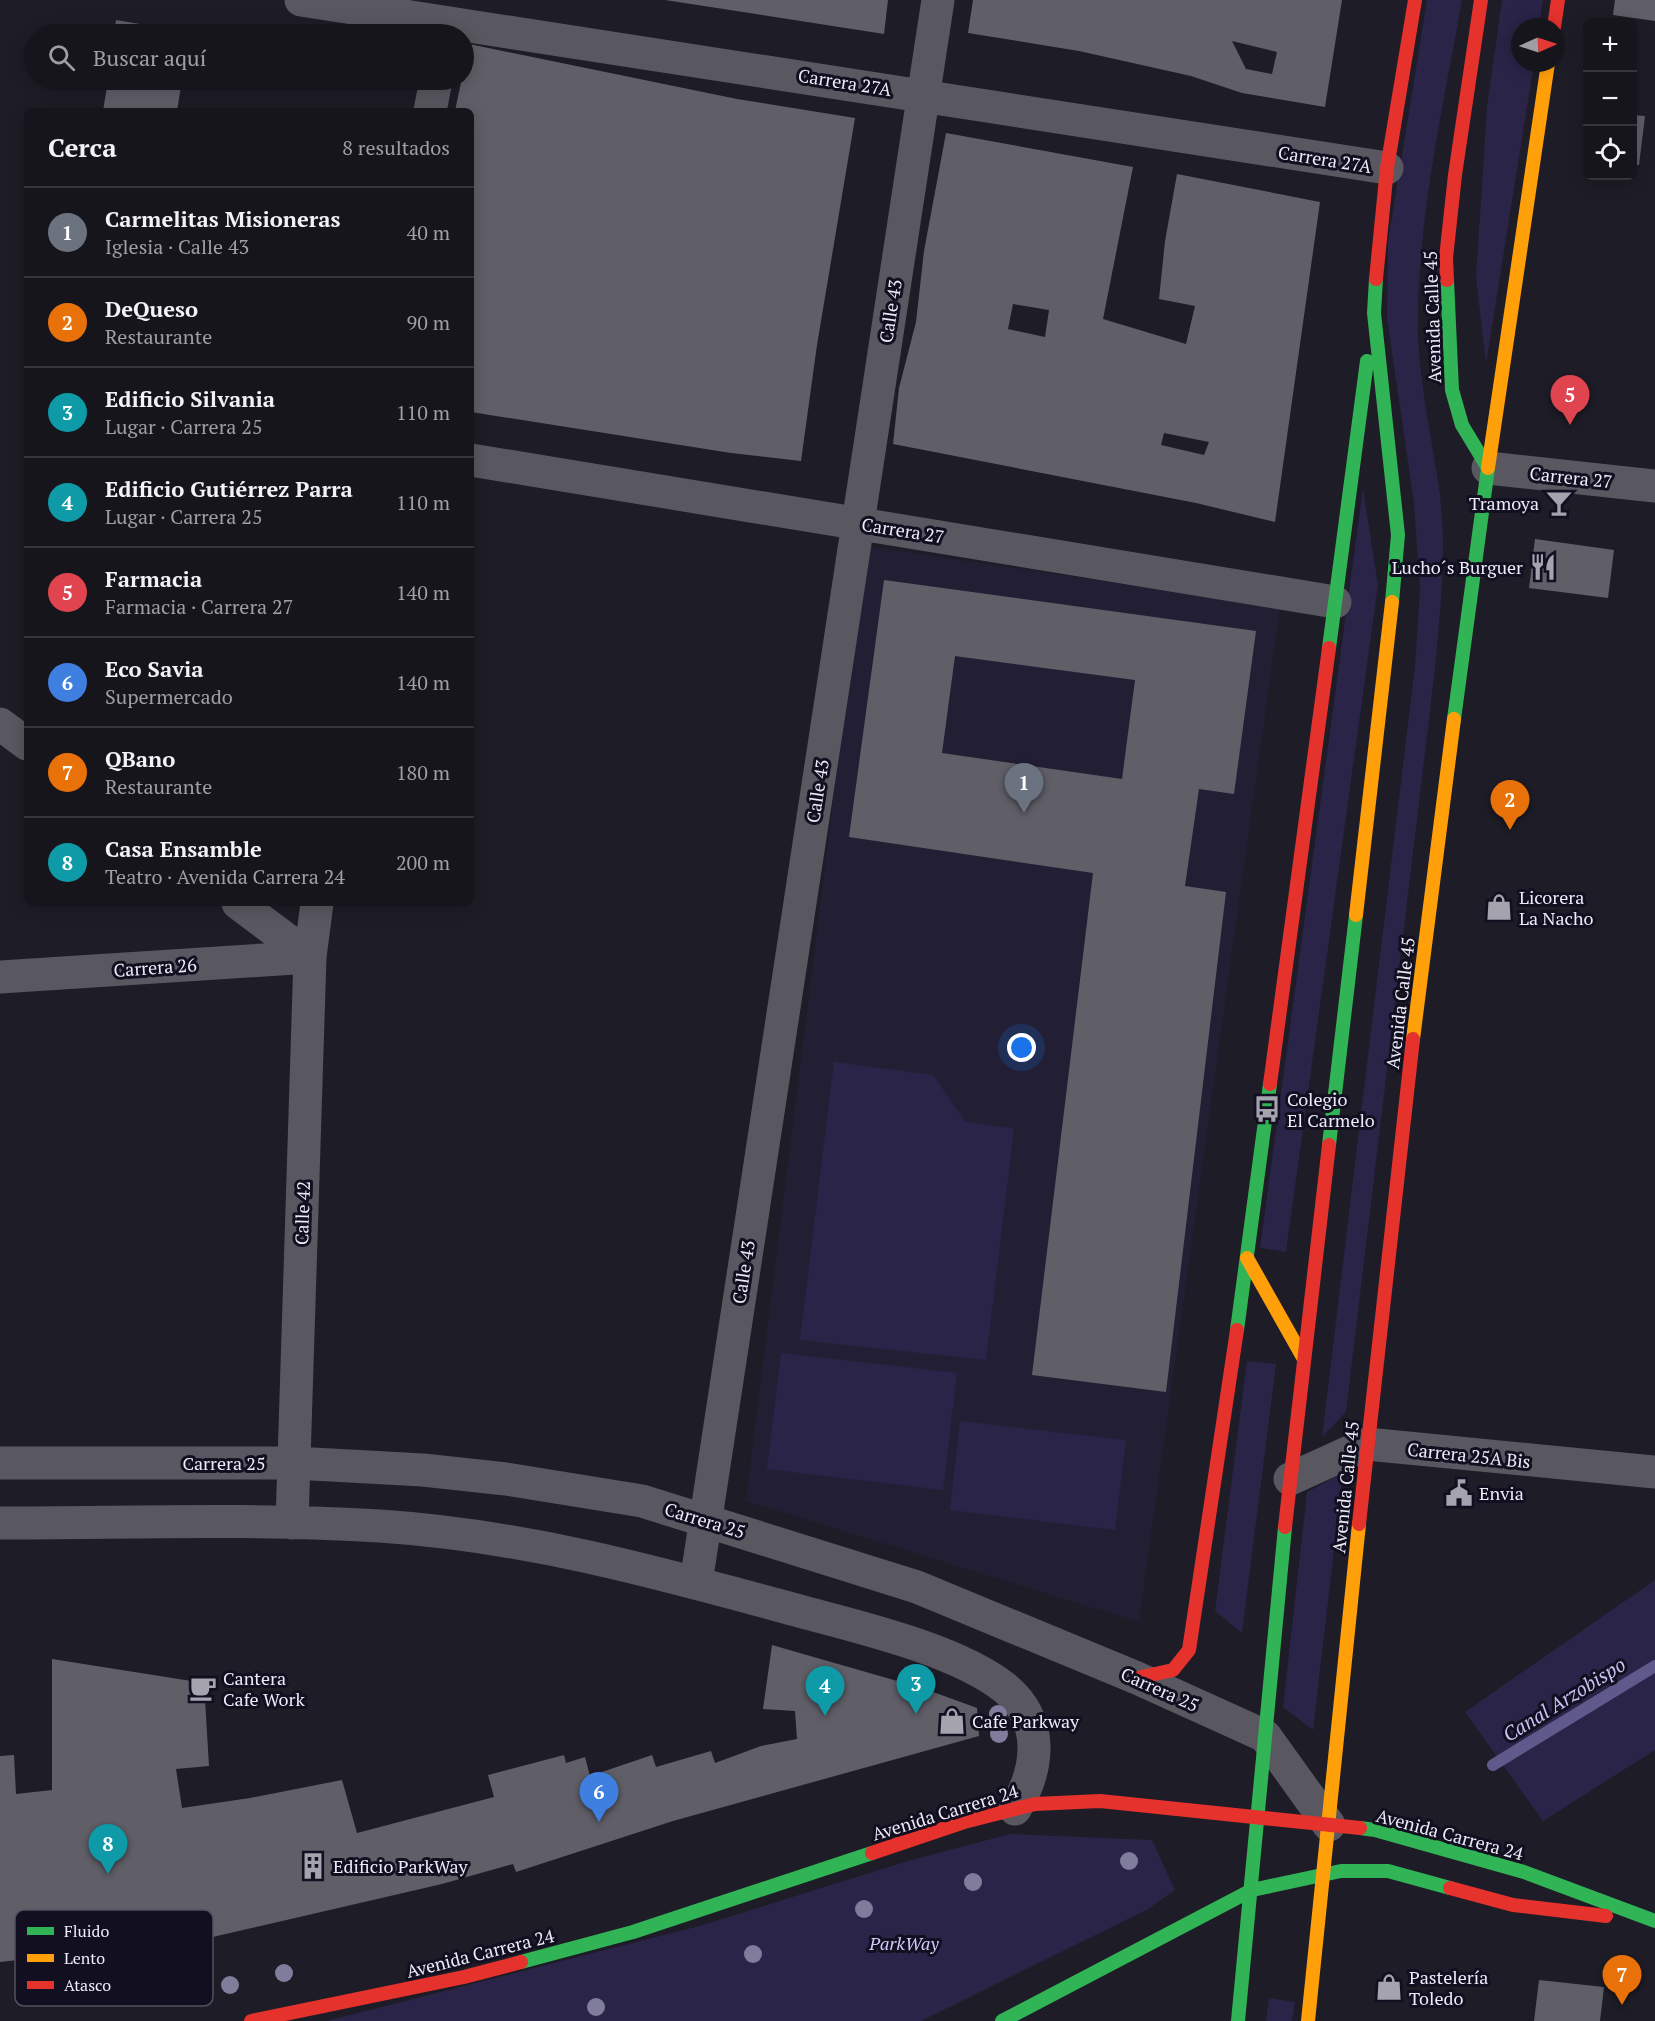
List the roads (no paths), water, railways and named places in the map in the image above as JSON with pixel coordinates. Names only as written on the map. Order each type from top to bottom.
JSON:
[{"type":"main road","points":[[1137,1678],[1171,1672],[1186,1659],[1191,1647],[1247,1258],[1374,313],[1378,241],[1387,168],[1415,0]]},
{"type":"main road","name":"Avenida Calle 45","points":[[1308,2021],[1367,1444],[1429,904],[1488,468],[1462,425],[1452,390],[1446,269],[1455,175],[1480,0]]},
{"type":"main road","points":[[1555,18],[1558,0]]},
{"type":"main road","points":[[1488,468],[1547,72]]},
{"type":"main road","points":[[1238,2021],[1290,1479],[1398,535],[1374,313]]},
{"type":"main road","points":[[1247,1258],[1304,1359]]},
{"type":"main road","name":"Avenida Carrera 24","points":[[265,2020],[464,1977],[633,1932],[964,1822],[1014,1809],[1081,1800],[1375,1830],[1524,1872],[1655,1921]]},
{"type":"main road","name":"Avenida Carrera 24","points":[[1002,2021],[1252,1890],[1353,1869],[1388,1871],[1513,1905],[1655,1921]]},
{"type":"street","name":"Carrera 27A","points":[[301,0],[446,18],[1387,168]]},
{"type":"street","name":"Calle 43","points":[[696,1583],[938,0]]},
{"type":"street","points":[[431,108],[434,90]]},
{"type":"street","name":"Carrera 27","points":[[474,460],[1335,602]]},
{"type":"street","name":"Carrera 27","points":[[1488,468],[1655,486]]},
{"type":"street","points":[[0,724],[24,742]]},
{"type":"street","points":[[242,906],[310,957]]},
{"type":"street","name":"Calle 42","points":[[292,1523],[310,957],[317,906]]},
{"type":"street","name":"Carrera 26","points":[[0,977],[310,957]]},
{"type":"street","name":"Carrera 25A Bis","points":[[1290,1479],[1367,1444],[1655,1472]]},
{"type":"street","name":"Carrera 25","points":[[0,1463],[294,1463],[423,1470],[506,1479],[642,1501],[917,1587],[1137,1678],[1265,1736],[1329,1825]]},
{"type":"street","points":[[0,1523],[292,1523],[381,1526],[502,1539],[578,1553],[896,1638],[975,1669],[1005,1689],[1026,1715],[1035,1750],[1028,1787],[1014,1809]]},
{"type":"waterway","name":"Canal Arzobispo","points":[[1493,1765],[1655,1666]]},
{"type":"place","name":"Farmacia","points":[[1570,425]]},
{"type":"place","name":"Tramoya","points":[[1559,503]]},
{"type":"place","name":"Lucho´s Burguer","points":[[1543,567]]},
{"type":"place","name":"Carmelitas Misioneras","points":[[1024,813]]},
{"type":"place","name":"DeQueso","points":[[1510,830]]},
{"type":"place","name":"Licorera La Nacho","points":[[1499,907]]},
{"type":"place","name":"Colegio El Carmelo","points":[[1267,1109]]},
{"type":"place","name":"Envia","points":[[1459,1493]]},
{"type":"place","name":"Cantera Cafe Work","points":[[203,1688]]},
{"type":"place","name":"Edificio Silvania","points":[[916,1714]]},
{"type":"place","name":"Edificio Gutiérrez Parra","points":[[825,1716]]},
{"type":"place","name":"Cafe Parkway","points":[[952,1721]]},
{"type":"place","name":"Eco Savia","points":[[599,1822]]},
{"type":"place","name":"Edificio ParkWay","points":[[313,1866]]},
{"type":"place","name":"Casa Ensamble","points":[[108,1874]]},
{"type":"place","name":"Pastelería Toledo","points":[[1389,1987]]},
{"type":"place","name":"QBano","points":[[1622,2005]]},
{"type":"park label","name":"ParkWay","points":[[904,1943]]}]
